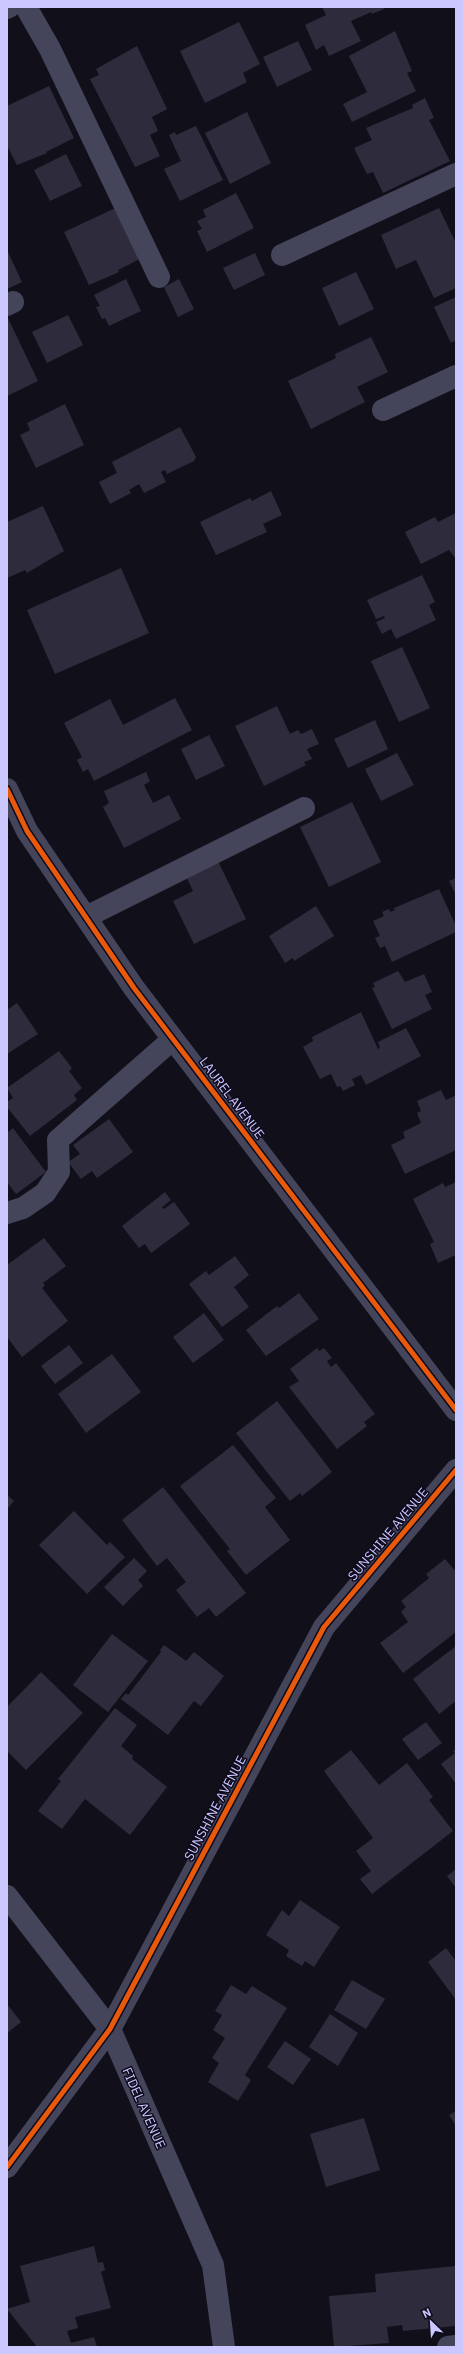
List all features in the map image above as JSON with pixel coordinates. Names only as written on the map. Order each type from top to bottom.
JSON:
[{"type":"street","points":[[26,7],[50,49],[159,277]]},
{"type":"street","points":[[282,255],[456,174]]},
{"type":"street","points":[[383,410],[456,376]]},
{"type":"street","name":"LAUREL AVENUE","points":[[7,789],[27,831],[172,1039],[456,1410]]},
{"type":"street","points":[[86,917],[304,808]]},
{"type":"street","points":[[7,1213],[23,1208],[46,1193],[59,1172],[58,1140],[172,1039]]},
{"type":"street","name":"SUNSHINE AVENUE","points":[[7,2167],[110,2029],[324,1627],[456,1470]]},
{"type":"street","name":"FIDEL AVENUE","points":[[7,1896],[110,2029],[213,2265],[224,2347]]},
{"type":"street","points":[[448,2347],[456,2346]]},
{"type":"building","points":[[322,7],[383,7],[384,9],[372,14],[371,12],[351,21],[361,41],[329,56],[324,45],[316,50],[305,25],[326,15]]},
{"type":"building","points":[[239,22],[260,64],[243,73],[247,82],[205,103],[180,51]]},
{"type":"building","points":[[395,31],[412,71],[407,73],[416,91],[352,122],[343,104],[367,92],[349,56]]},
{"type":"building","points":[[298,41],[312,70],[277,87],[263,57]]},
{"type":"building","points":[[137,46],[167,109],[152,117],[158,131],[150,135],[160,156],[135,167],[90,79],[99,75],[96,69]]},
{"type":"building","points":[[49,86],[74,138],[46,152],[47,153],[17,165],[7,146],[7,106]]},
{"type":"building","points":[[425,98],[434,118],[429,120],[450,161],[383,193],[373,172],[367,174],[354,148],[372,140],[366,128],[413,108],[412,105]]},
{"type":"building","points":[[247,112],[271,163],[230,184],[205,133]]},
{"type":"building","points":[[196,126],[223,180],[180,201],[164,169],[181,161],[169,135],[175,132],[176,135]]},
{"type":"building","points":[[66,154],[82,186],[50,201],[34,170]]},
{"type":"building","points":[[236,193],[254,228],[207,252],[197,231],[202,229],[197,221],[206,217],[203,210]]},
{"type":"building","points":[[122,205],[146,256],[118,270],[119,272],[89,285],[64,232]]},
{"type":"building","points":[[439,208],[456,243],[456,288],[434,298],[416,260],[396,269],[381,235]]},
{"type":"building","points":[[7,250],[22,282],[7,289]]},
{"type":"building","points":[[255,253],[265,275],[234,290],[223,268]]},
{"type":"building","points":[[356,272],[374,309],[339,326],[322,288]]},
{"type":"building","points":[[126,279],[141,311],[109,326],[105,318],[102,319],[96,307],[100,306],[94,295]]},
{"type":"building","points":[[179,279],[194,309],[178,317],[164,287]]},
{"type":"building","points":[[456,297],[456,340],[451,343],[434,307]]},
{"type":"building","points":[[68,315],[83,345],[47,363],[32,332]]},
{"type":"building","points":[[7,316],[38,381],[7,396]]},
{"type":"building","points":[[371,337],[388,372],[357,387],[365,402],[311,429],[288,381],[336,358],[335,354]]},
{"type":"building","points":[[65,404],[84,445],[36,468],[20,435],[30,430],[27,423]]},
{"type":"building","points":[[180,427],[196,457],[194,461],[167,474],[165,470],[161,472],[166,482],[144,493],[139,484],[129,490],[131,493],[110,504],[99,482],[117,473],[112,462]]},
{"type":"building","points":[[271,491],[282,515],[263,524],[267,532],[216,555],[200,522],[250,498],[252,501]]},
{"type":"building","points":[[43,506],[64,551],[27,573],[25,570],[7,578],[7,522]]},
{"type":"building","points":[[456,513],[456,559],[449,550],[421,564],[405,532],[435,517],[438,522]]},
{"type":"building","points":[[121,568],[149,633],[55,674],[27,610]]},
{"type":"building","points":[[422,575],[435,602],[429,605],[436,620],[396,639],[391,629],[382,634],[376,622],[385,618],[384,616],[376,619],[367,600]]},
{"type":"building","points":[[402,647],[430,708],[399,722],[371,661]]},
{"type":"building","points":[[175,698],[192,730],[94,781],[88,769],[83,772],[77,760],[82,757],[64,723],[110,699],[123,725]]},
{"type":"building","points":[[277,706],[290,734],[298,730],[301,734],[312,729],[319,744],[307,749],[312,759],[304,762],[306,765],[264,786],[235,726]]},
{"type":"building","points":[[375,720],[388,749],[348,768],[334,739]]},
{"type":"building","points":[[209,735],[225,766],[196,780],[181,749]]},
{"type":"building","points":[[397,753],[414,785],[381,801],[365,769]]},
{"type":"building","points":[[146,772],[150,781],[144,785],[153,803],[169,795],[181,819],[124,848],[103,807],[109,803],[104,791]]},
{"type":"building","points":[[352,802],[381,862],[329,887],[300,827]]},
{"type":"building","points":[[217,859],[246,919],[194,944],[173,901],[193,891],[185,874]]},
{"type":"building","points":[[456,878],[456,895],[449,881]]},
{"type":"building","points":[[439,889],[456,926],[456,932],[392,962],[385,946],[380,948],[375,938],[380,936],[373,921],[384,916],[382,912],[389,909],[390,912],[395,910],[394,908]]},
{"type":"building","points":[[316,906],[334,936],[294,961],[293,958],[285,963],[269,936]]},
{"type":"building","points":[[398,971],[405,982],[424,974],[432,992],[425,995],[432,1009],[392,1029],[372,988],[375,987],[373,983]]},
{"type":"building","points":[[17,1003],[38,1034],[7,1054],[7,1010]]},
{"type":"building","points":[[361,1012],[378,1049],[380,1048],[378,1042],[406,1028],[421,1056],[366,1085],[361,1075],[352,1079],[355,1085],[343,1091],[340,1086],[337,1087],[331,1074],[320,1079],[303,1047],[313,1041],[312,1037]]},
{"type":"building","points":[[59,1051],[72,1068],[69,1071],[82,1088],[74,1095],[77,1100],[30,1136],[7,1107],[7,1102],[13,1098],[7,1088]]},
{"type":"building","points":[[441,1090],[446,1100],[456,1095],[456,1150],[405,1174],[391,1145],[405,1138],[403,1132],[421,1123],[417,1113],[421,1111],[417,1101]]},
{"type":"building","points":[[109,1119],[133,1152],[97,1178],[92,1171],[81,1179],[68,1162],[80,1154],[73,1145]]},
{"type":"building","points":[[13,1128],[46,1172],[16,1194],[7,1182],[7,1133]]},
{"type":"building","points":[[456,1182],[456,1255],[438,1263],[430,1244],[434,1242],[413,1199],[443,1183],[445,1187]]},
{"type":"building","points":[[165,1192],[171,1200],[162,1207],[164,1209],[174,1202],[190,1224],[151,1253],[145,1244],[139,1248],[122,1226]]},
{"type":"building","points":[[44,1238],[66,1266],[43,1283],[45,1285],[42,1288],[68,1321],[22,1357],[7,1337],[7,1265]]},
{"type":"building","points":[[235,1256],[249,1275],[234,1287],[249,1307],[222,1327],[189,1284],[206,1271],[209,1275]]},
{"type":"building","points":[[299,1293],[319,1319],[266,1356],[246,1330],[277,1306],[279,1308]]},
{"type":"building","points":[[204,1313],[224,1340],[193,1363],[173,1337]]},
{"type":"building","points":[[69,1345],[83,1363],[55,1384],[41,1366]]},
{"type":"building","points":[[317,1348],[319,1351],[324,1348],[332,1358],[327,1361],[331,1367],[336,1363],[375,1414],[364,1422],[367,1426],[337,1449],[289,1387],[299,1381],[290,1369]]},
{"type":"building","points":[[112,1354],[141,1392],[86,1433],[58,1394]]},
{"type":"building","points":[[277,1401],[332,1472],[302,1496],[300,1493],[290,1501],[236,1433]]},
{"type":"building","points":[[233,1445],[276,1498],[265,1507],[290,1540],[246,1575],[227,1551],[230,1549],[180,1486]]},
{"type":"building","points":[[163,1487],[246,1593],[216,1617],[209,1608],[197,1617],[176,1590],[186,1582],[167,1558],[157,1566],[122,1520]]},
{"type":"building","points":[[7,1495],[14,1501],[7,1509]]},
{"type":"building","points":[[74,1511],[107,1545],[110,1542],[125,1557],[87,1594],[39,1545]]},
{"type":"building","points":[[134,1558],[147,1571],[138,1580],[143,1586],[123,1606],[104,1587]]},
{"type":"building","points":[[445,1559],[456,1572],[456,1632],[403,1673],[380,1643],[408,1622],[401,1612],[406,1607],[401,1601],[429,1578],[426,1574]]},
{"type":"building","points":[[112,1634],[148,1661],[108,1712],[73,1685]]},
{"type":"building","points":[[164,1645],[186,1661],[194,1652],[224,1676],[201,1706],[194,1701],[168,1735],[121,1699],[126,1693],[128,1695],[161,1652],[160,1650]]},
{"type":"building","points":[[456,1646],[456,1701],[439,1714],[413,1679]]},
{"type":"building","points":[[41,1672],[83,1713],[26,1770],[7,1751],[7,1707]]},
{"type":"building","points":[[115,1708],[137,1725],[121,1746],[133,1756],[132,1759],[167,1787],[130,1835],[85,1799],[62,1829],[38,1811],[61,1781],[58,1779]]},
{"type":"building","points":[[426,1722],[442,1743],[418,1760],[402,1739]]},
{"type":"building","points":[[456,1749],[456,1784],[441,1764],[455,1753],[453,1751]]},
{"type":"building","points":[[351,1750],[379,1785],[407,1763],[433,1797],[429,1800],[453,1831],[372,1894],[360,1879],[371,1871],[356,1851],[373,1838],[324,1771]]},
{"type":"building","points":[[456,1869],[456,1888],[447,1876]]},
{"type":"building","points":[[300,1900],[340,1927],[314,1967],[305,1961],[302,1966],[286,1956],[289,1950],[266,1935],[282,1910],[289,1916]]},
{"type":"building","points":[[446,1948],[456,1961],[456,2000],[428,1962]]},
{"type":"building","points":[[352,1980],[385,1999],[366,2029],[334,2010]]},
{"type":"building","points":[[231,1985],[246,1994],[252,1986],[287,2008],[245,2075],[251,2080],[238,2101],[208,2082],[219,2063],[212,2058],[225,2038],[213,2030],[222,2015],[215,2011]]},
{"type":"building","points":[[7,2004],[21,2022],[7,2033]]},
{"type":"building","points":[[330,2014],[358,2033],[338,2066],[309,2047]]},
{"type":"building","points":[[285,2041],[311,2059],[293,2085],[267,2067]]},
{"type":"building","points":[[456,2111],[456,2126],[449,2115]]},
{"type":"building","points":[[364,2118],[380,2170],[326,2187],[310,2134]]},
{"type":"building","points":[[94,2246],[98,2263],[103,2262],[105,2270],[101,2272],[111,2308],[75,2317],[78,2328],[67,2331],[71,2343],[94,2337],[97,2347],[37,2347],[7,2309],[30,2302],[20,2266]]},
{"type":"building","points":[[456,2266],[456,2326],[403,2331],[402,2325],[387,2327],[389,2343],[334,2347],[329,2296],[376,2292],[375,2274]]},
{"type":"cycle path","points":[[7,789],[27,831],[134,988],[456,1410]]},
{"type":"cycle path","points":[[7,2167],[110,2029],[324,1627],[456,1470]]}]
